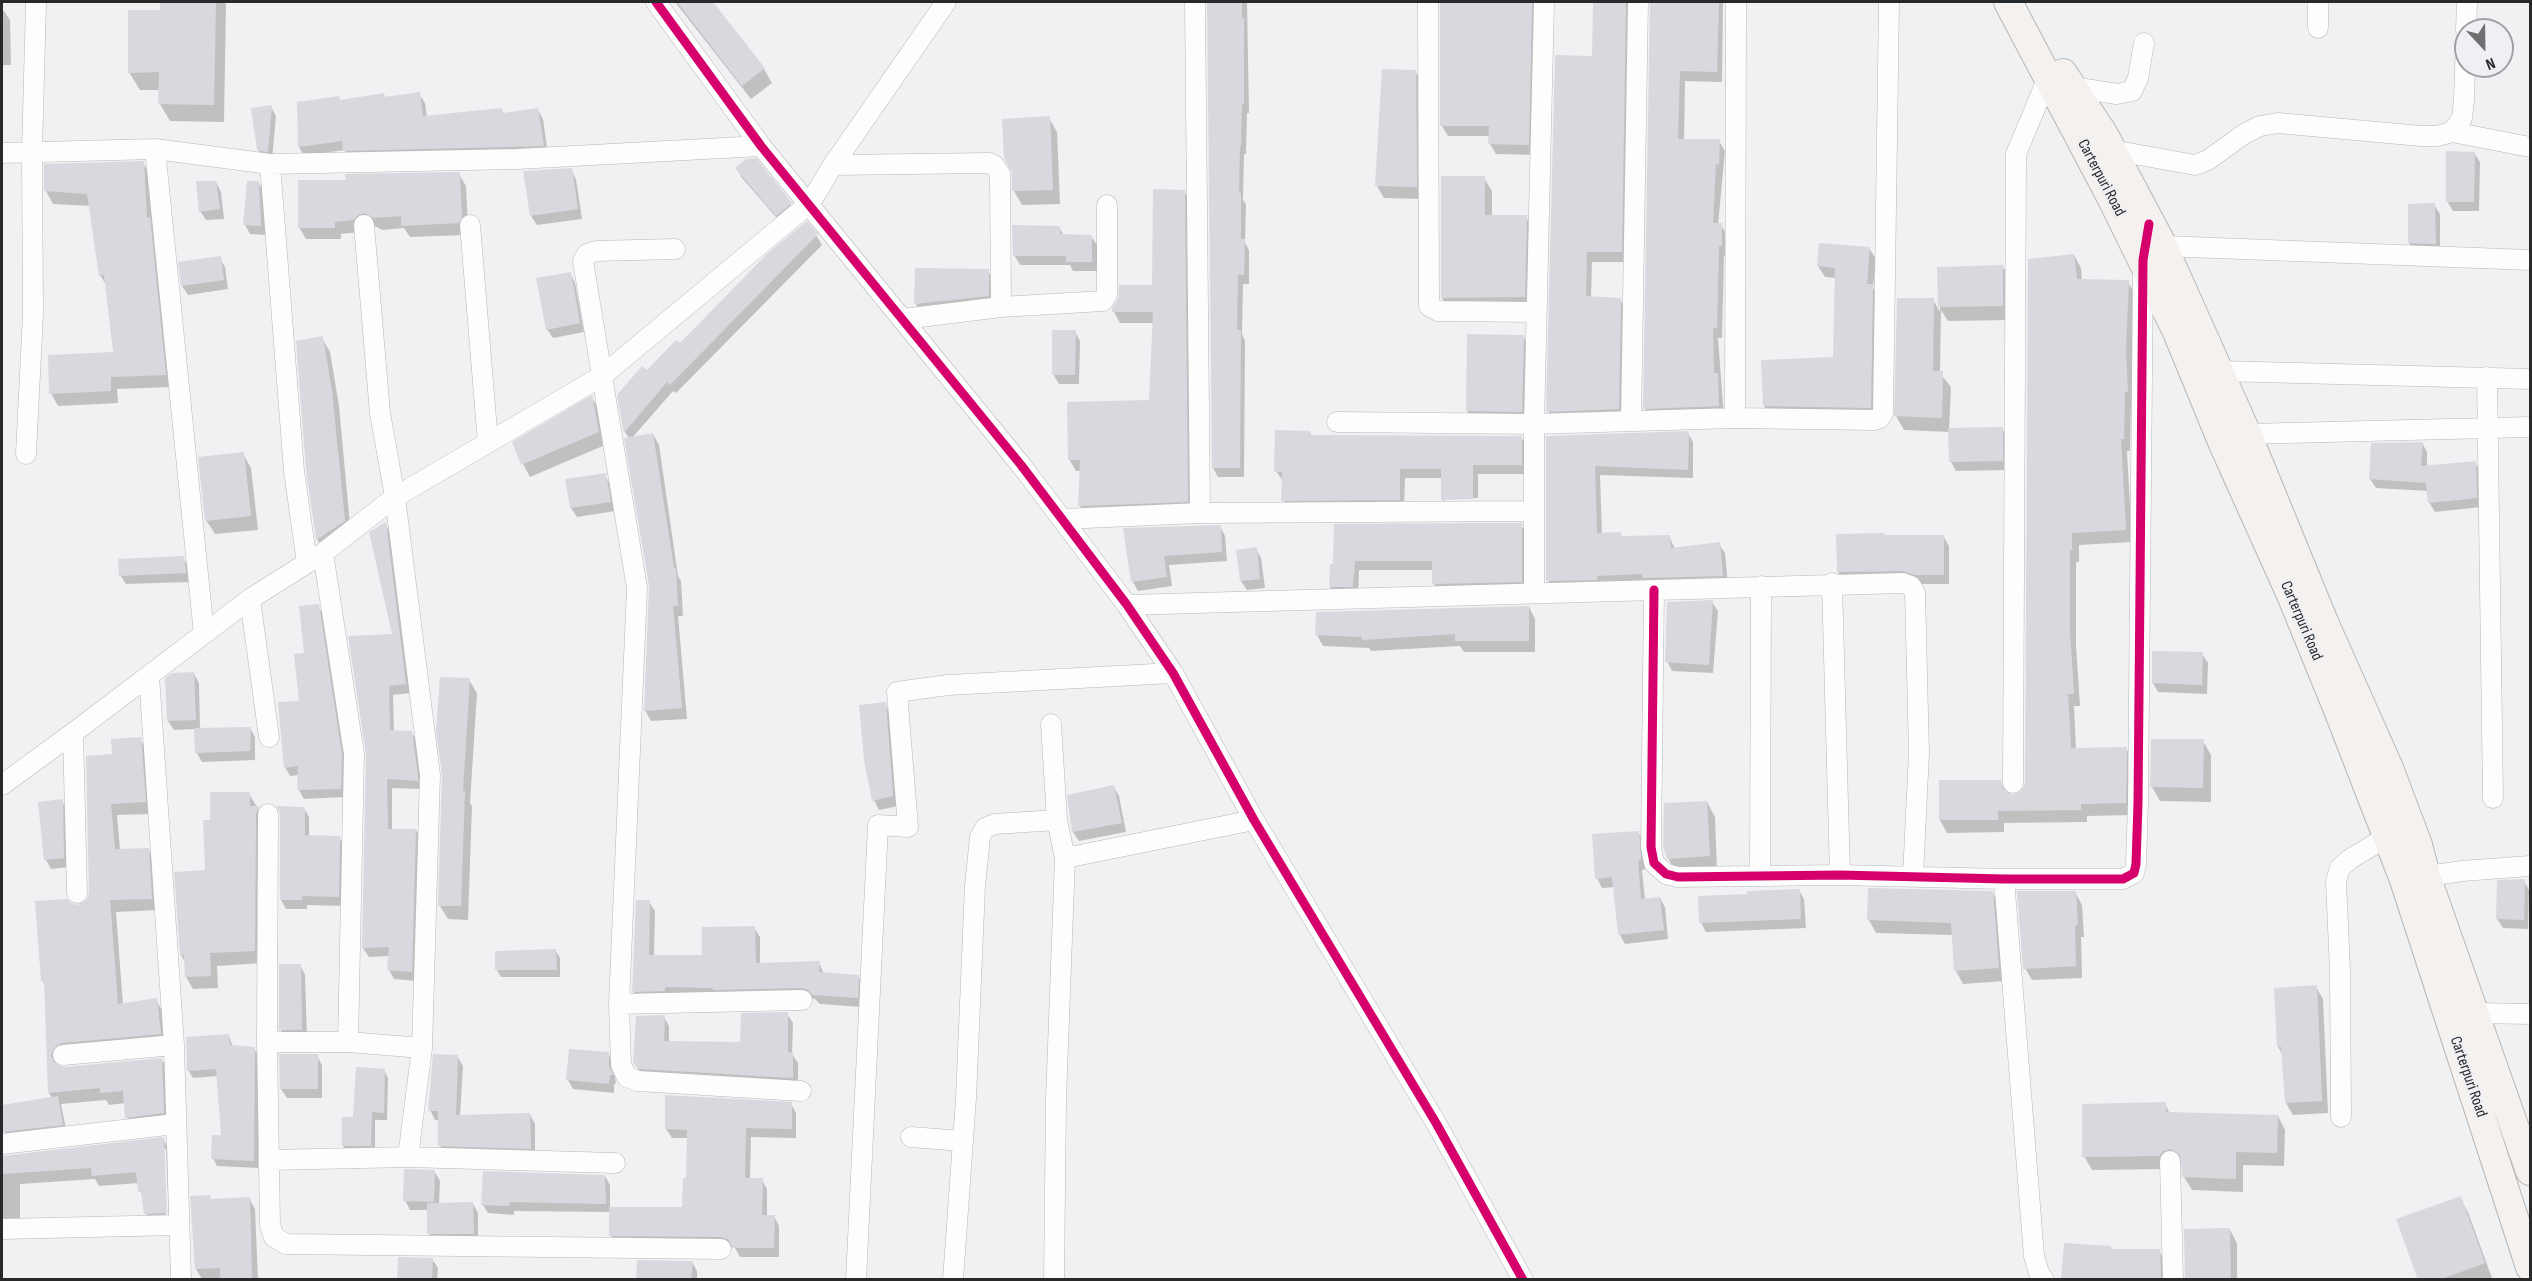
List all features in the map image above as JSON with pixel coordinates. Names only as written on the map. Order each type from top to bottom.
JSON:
[{"type":"main road","name":"Carterpuri Road","points":[[2008,2],[2060,83],[2151,243]]},
{"type":"main road","name":"Carterpuri Road","points":[[2027,2],[2060,83],[2112,150],[2208,376],[2387,837],[2415,878],[2463,1017],[2530,1171]]},
{"type":"main road","name":"Carterpuri Road","points":[[2208,376],[2247,434],[2324,622],[2389,768],[2418,845],[2415,878]]},
{"type":"main road","name":"Carterpuri Road","points":[[2463,1017],[2530,1267]]},
{"type":"street","points":[[26,454],[33,314],[32,153],[36,2]]},
{"type":"street","points":[[656,2],[761,146],[810,203],[1062,519],[1173,673],[1254,820],[1442,1133],[1523,1280]]},
{"type":"street","points":[[2,785],[250,599],[315,558],[395,497],[602,376],[810,203],[833,165],[946,2]]},
{"type":"street","points":[[1195,2],[1200,513]]},
{"type":"street","points":[[1428,2],[1430,306],[1438,311],[1536,312]]},
{"type":"street","points":[[1534,593],[1534,424],[1544,2]]},
{"type":"street","points":[[1631,420],[1638,2]]},
{"type":"street","points":[[1735,418],[1736,2]]},
{"type":"street","points":[[1337,422],[1534,424],[1735,418],[1875,420],[1883,413],[1889,2]]},
{"type":"street","points":[[2318,2],[2318,28]]},
{"type":"street","points":[[2466,18],[2467,2]]},
{"type":"street","points":[[2013,783],[2016,154],[2060,83],[2117,94],[2132,90],[2138,78],[2144,43]]},
{"type":"street","points":[[2452,132],[2462,118],[2464,78]]},
{"type":"street","points":[[2112,150],[2195,165],[2208,160],[2252,130],[2278,123],[2421,136],[2438,136],[2452,132],[2530,147]]},
{"type":"street","points":[[2,153],[155,149],[270,164],[517,159],[761,146]]},
{"type":"street","points":[[155,149],[204,634]]},
{"type":"street","points":[[833,165],[989,163],[994,165],[1000,174],[1001,307]]},
{"type":"street","points":[[270,164],[294,471],[315,558],[354,754],[348,1042]]},
{"type":"street","points":[[903,319],[1001,307],[1103,301],[1107,294],[1107,205]]},
{"type":"street","points":[[364,225],[380,413],[395,497],[429,758],[422,1048],[408,1157]]},
{"type":"street","points":[[470,225],[488,443]]},
{"type":"street","points":[[1654,590],[1651,847],[1654,863],[1666,874],[1678,877],[1840,875],[2123,879],[2134,873],[2136,864],[2151,243],[2530,260]]},
{"type":"street","points":[[675,249],[596,251],[587,254],[583,261],[637,588],[619,1004],[621,1065],[627,1077],[638,1081],[801,1091]]},
{"type":"street","points":[[2208,376],[2530,379]]},
{"type":"street","points":[[2487,377],[2493,798]]},
{"type":"street","points":[[2247,434],[2530,427]]},
{"type":"street","points":[[1062,519],[1200,513],[1534,512]]},
{"type":"street","points":[[1126,605],[1832,583],[1903,583],[1911,586],[1915,593],[1919,753],[1913,876]]},
{"type":"street","points":[[1832,583],[1840,875]]},
{"type":"street","points":[[1760,875],[1761,586]]},
{"type":"street","points":[[250,599],[269,737]]},
{"type":"street","points":[[856,1280],[878,825],[908,827],[897,692],[948,686],[1173,673]]},
{"type":"street","points":[[149,676],[174,1045],[181,1280]]},
{"type":"street","points":[[1051,724],[1057,820],[1065,858],[1056,1100],[1054,1280]]},
{"type":"street","points":[[73,733],[77,893]]},
{"type":"street","points":[[268,814],[267,1042],[270,1225],[274,1237],[286,1245],[721,1250]]},
{"type":"street","points":[[953,1280],[975,886],[980,837],[985,828],[995,824],[1057,820]]},
{"type":"street","points":[[1065,858],[1254,820]]},
{"type":"street","points":[[2341,1117],[2340,970],[2336,880],[2340,868],[2350,859],[2387,837]]},
{"type":"street","points":[[2415,878],[2462,871],[2530,866]]},
{"type":"street","points":[[2004,879],[2034,1256],[2039,1273],[2044,1280]]},
{"type":"street","points":[[619,1004],[802,1000]]},
{"type":"street","points":[[2463,1017],[2530,1014]]},
{"type":"street","points":[[267,1042],[348,1042],[422,1048]]},
{"type":"street","points":[[63,1055],[174,1045]]},
{"type":"street","points":[[2,1144],[175,1124]]},
{"type":"street","points":[[911,1137],[962,1141]]},
{"type":"street","points":[[270,1160],[408,1157],[615,1162]]},
{"type":"street","points":[[2170,1161],[2173,1280]]},
{"type":"street","points":[[2,1229],[178,1225]]},
{"type":"building","points":[[160,2],[216,2],[214,105],[158,104],[159,72],[128,73],[128,10],[160,10]]},
{"type":"building","points":[[677,2],[713,2],[765,68],[742,86]]},
{"type":"building","points":[[1207,2],[1242,2],[1242,18],[1244,18],[1244,104],[1242,104],[1239,193],[1241,193],[1241,239],[1245,239],[1244,275],[1238,275],[1237,330],[1241,330],[1240,468],[1212,468]]},
{"type":"building","points":[[1440,2],[1532,2],[1529,145],[1488,144],[1489,126],[1440,126]]},
{"type":"building","points":[[1593,2],[1626,2],[1622,252],[1587,252],[1586,296],[1621,298],[1619,409],[1546,412],[1555,55],[1592,56]]},
{"type":"building","points":[[1650,2],[1719,2],[1717,72],[1680,71],[1678,139],[1720,139],[1719,165],[1716,164],[1713,223],[1722,223],[1722,246],[1719,246],[1717,328],[1713,328],[1714,373],[1718,373],[1719,406],[1643,409]]},
{"type":"building","points":[[1382,69],[1416,70],[1417,187],[1375,186]]},
{"type":"building","points":[[420,92],[423,116],[502,108],[503,113],[538,108],[544,146],[343,151],[342,141],[298,147],[297,102],[339,96],[340,100],[384,93],[385,97]]},
{"type":"building","points":[[272,105],[268,152],[257,150],[251,108]]},
{"type":"building","points":[[1050,116],[1053,190],[1012,191],[1012,173],[1004,158],[1002,119]]},
{"type":"building","points":[[2446,151],[2475,152],[2474,202],[2446,202]]},
{"type":"building","points":[[756,158],[792,203],[776,216],[735,168],[746,159]]},
{"type":"building","points":[[144,161],[147,218],[150,217],[166,375],[111,377],[111,391],[49,394],[48,355],[113,352],[104,275],[99,276],[87,194],[44,191],[44,164]]},
{"type":"building","points":[[572,168],[578,209],[530,216],[523,171]]},
{"type":"building","points":[[460,172],[462,217],[459,223],[401,226],[401,216],[374,218],[364,213],[353,220],[335,222],[335,228],[298,228],[298,180],[346,180],[345,174]]},
{"type":"building","points":[[1441,176],[1485,176],[1485,215],[1527,215],[1525,297],[1441,298]]},
{"type":"building","points":[[196,181],[216,181],[220,209],[199,212]]},
{"type":"building","points":[[247,181],[259,181],[261,226],[243,225]]},
{"type":"building","points":[[1153,189],[1185,190],[1188,502],[1078,506],[1080,460],[1068,460],[1067,402],[1149,400],[1153,312],[1112,312],[1112,308],[1118,299],[1119,285],[1152,285]]},
{"type":"building","points":[[2435,203],[2436,244],[2408,243],[2408,204]]},
{"type":"building","points":[[807,221],[818,234],[670,385],[667,382],[624,433],[617,395],[642,366],[647,370],[676,340],[680,343],[767,254]]},
{"type":"building","points":[[1012,225],[1060,226],[1060,234],[1092,235],[1092,262],[1066,262],[1066,256],[1013,256]]},
{"type":"building","points":[[1819,243],[1870,247],[1867,284],[1873,284],[1871,408],[1763,406],[1761,360],[1833,357],[1835,268],[1817,266]]},
{"type":"building","points":[[2074,254],[2077,279],[2129,280],[2126,350],[2128,392],[2125,392],[2124,439],[2121,439],[2126,530],[2072,533],[2070,631],[2074,694],[2068,694],[2071,748],[2127,747],[2126,803],[2081,804],[2081,810],[1998,811],[1998,820],[1939,820],[1939,780],[2001,780],[2003,789],[2012,795],[2019,793],[2025,784],[2028,259]]},
{"type":"building","points":[[221,256],[224,280],[181,286],[178,262]]},
{"type":"building","points":[[2003,265],[2003,306],[1938,307],[1937,267]]},
{"type":"building","points":[[915,268],[989,269],[989,296],[914,304]]},
{"type":"building","points":[[571,272],[580,323],[546,330],[536,278]]},
{"type":"building","points":[[1897,298],[1934,298],[1933,371],[1943,371],[1942,418],[1894,416]]},
{"type":"building","points":[[1052,330],[1076,330],[1075,375],[1052,375]]},
{"type":"building","points":[[1467,334],[1524,335],[1522,412],[1466,411]]},
{"type":"building","points":[[323,336],[332,391],[345,521],[316,540],[306,470],[296,341]]},
{"type":"building","points":[[592,395],[599,432],[521,465],[512,442]]},
{"type":"building","points":[[2003,427],[2003,461],[1949,462],[1948,428]]},
{"type":"building","points":[[1275,430],[1310,431],[1310,435],[1522,436],[1522,465],[1473,465],[1473,499],[1441,500],[1441,469],[1400,469],[1400,500],[1281,501],[1282,472],[1274,472]]},
{"type":"building","points":[[1689,431],[1688,470],[1595,466],[1597,533],[1621,532],[1621,536],[1670,535],[1671,548],[1720,542],[1723,576],[1642,578],[1642,574],[1597,576],[1597,580],[1546,581],[1546,436]]},
{"type":"building","points":[[653,433],[674,568],[676,568],[678,606],[673,606],[682,708],[644,711],[649,586],[624,438]]},
{"type":"building","points":[[2423,442],[2421,466],[2476,461],[2477,498],[2428,503],[2426,483],[2369,479],[2371,443]]},
{"type":"building","points":[[244,452],[251,516],[205,521],[198,457]]},
{"type":"building","points":[[606,473],[611,502],[570,508],[565,479]]},
{"type":"building","points":[[386,522],[406,684],[389,686],[390,730],[412,731],[418,776],[418,781],[387,779],[388,829],[416,829],[412,972],[387,970],[389,947],[362,948],[366,754],[348,636],[392,634],[369,532]]},
{"type":"building","points":[[1522,523],[1522,582],[1432,584],[1432,561],[1355,561],[1353,587],[1329,587],[1330,564],[1333,564],[1334,524]]},
{"type":"building","points":[[1221,525],[1222,552],[1164,556],[1167,577],[1131,582],[1123,528]]},
{"type":"building","points":[[1884,533],[1885,535],[1944,535],[1944,575],[1915,575],[1903,571],[1837,572],[1836,534]]},
{"type":"building","points":[[1257,547],[1260,579],[1240,581],[1236,550]]},
{"type":"building","points":[[184,556],[186,573],[119,576],[118,559]]},
{"type":"building","points":[[1713,600],[1709,665],[1665,662],[1667,602]]},
{"type":"building","points":[[319,604],[342,755],[341,789],[297,790],[298,766],[284,768],[278,702],[299,701],[294,654],[304,653],[299,606]]},
{"type":"building","points":[[1529,606],[1529,641],[1455,641],[1455,634],[1362,640],[1362,637],[1315,635],[1316,612]]},
{"type":"building","points":[[2152,651],[2203,652],[2202,685],[2152,683]]},
{"type":"building","points":[[194,672],[196,720],[167,721],[165,678],[172,673]]},
{"type":"building","points":[[440,677],[470,678],[463,791],[465,791],[461,906],[438,906],[442,775],[436,731]]},
{"type":"building","points":[[886,702],[893,796],[872,801],[864,760],[859,705]]},
{"type":"building","points":[[251,727],[250,751],[195,753],[194,728]]},
{"type":"building","points":[[141,737],[146,802],[111,804],[115,849],[149,848],[152,899],[110,900],[118,1004],[157,998],[161,1034],[62,1043],[56,1046],[51,1055],[54,1062],[64,1067],[162,1058],[164,1113],[125,1118],[123,1091],[100,1093],[100,1088],[48,1093],[44,981],[41,981],[35,901],[67,899],[78,905],[87,899],[89,893],[86,756],[112,754],[111,739]]},
{"type":"building","points":[[2151,739],[2204,739],[2203,788],[2150,787]]},
{"type":"building","points":[[1114,785],[1122,823],[1072,832],[1067,795]]},
{"type":"building","points":[[210,792],[250,792],[250,806],[259,806],[256,814],[255,951],[210,953],[211,976],[185,977],[184,955],[180,955],[174,872],[205,870],[203,820],[210,820]]},
{"type":"building","points":[[63,799],[64,858],[44,860],[38,802]]},
{"type":"building","points":[[1707,801],[1710,856],[1667,859],[1663,846],[1664,803]]},
{"type":"building","points":[[277,806],[305,807],[305,835],[340,836],[339,897],[302,896],[302,900],[280,900],[280,814]]},
{"type":"building","points":[[1639,831],[1641,860],[1638,861],[1641,899],[1660,897],[1664,930],[1618,935],[1612,877],[1595,879],[1592,834]]},
{"type":"building","points":[[2525,879],[2524,920],[2496,919],[2497,880]]},
{"type":"building","points":[[1868,888],[1993,891],[1999,968],[1954,971],[1951,923],[1867,920]]},
{"type":"building","points":[[1800,889],[1801,919],[1699,923],[1698,896]]},
{"type":"building","points":[[2017,891],[2076,891],[2078,925],[2075,925],[2076,966],[2023,969]]},
{"type":"building","points":[[636,900],[650,900],[649,955],[702,955],[702,927],[755,926],[756,963],[820,961],[819,972],[859,975],[858,998],[813,995],[802,988],[713,990],[713,988],[665,987],[665,991],[632,992]]},
{"type":"building","points":[[556,949],[557,970],[495,970],[495,951]]},
{"type":"building","points":[[279,964],[301,964],[302,1030],[279,1030]]},
{"type":"building","points":[[2317,985],[2322,1101],[2285,1103],[2281,1047],[2277,1047],[2274,988]]},
{"type":"building","points":[[788,1012],[788,1052],[793,1053],[793,1078],[640,1069],[633,1062],[636,1016],[665,1015],[664,1041],[740,1042],[741,1013]]},
{"type":"building","points":[[229,1034],[230,1045],[255,1047],[254,1161],[211,1159],[212,1135],[221,1135],[216,1069],[187,1071],[186,1037]]},
{"type":"building","points":[[569,1049],[609,1052],[609,1066],[613,1075],[610,1075],[609,1084],[566,1080]]},
{"type":"building","points":[[279,1054],[318,1054],[318,1089],[280,1089]]},
{"type":"building","points":[[433,1054],[458,1055],[456,1115],[530,1113],[531,1149],[438,1146],[438,1111],[428,1111]]},
{"type":"building","points":[[356,1067],[385,1069],[384,1113],[372,1112],[371,1146],[342,1146],[342,1117],[353,1117]]},
{"type":"building","points":[[665,1095],[792,1102],[792,1129],[746,1128],[745,1178],[763,1178],[762,1215],[775,1215],[774,1248],[733,1248],[728,1239],[721,1237],[609,1236],[609,1207],[682,1207],[683,1178],[686,1178],[687,1130],[665,1129]]},
{"type":"building","points":[[58,1096],[63,1125],[2,1132],[2,1105]]},
{"type":"building","points":[[2166,1102],[2166,1112],[2278,1115],[2277,1153],[2236,1152],[2236,1179],[2182,1177],[2180,1155],[2170,1149],[2163,1151],[2159,1156],[2082,1157],[2082,1104]]},
{"type":"building","points":[[164,1137],[167,1213],[144,1214],[136,1172],[92,1176],[91,1168],[2,1174],[2,1156]]},
{"type":"building","points":[[404,1169],[435,1170],[434,1202],[403,1201]]},
{"type":"building","points":[[483,1171],[605,1175],[606,1204],[510,1202],[509,1206],[481,1205]]},
{"type":"building","points":[[211,1195],[211,1199],[250,1197],[252,1279],[220,1278],[220,1268],[195,1269],[190,1196]]},
{"type":"building","points":[[2461,1196],[2485,1263],[2439,1280],[2418,1280],[2396,1219]]},
{"type":"building","points":[[473,1202],[474,1234],[427,1234],[427,1203]]},
{"type":"building","points":[[2230,1228],[2231,1280],[2185,1280],[2184,1229]]},
{"type":"building","points":[[2064,1243],[2111,1246],[2111,1249],[2160,1249],[2161,1280],[2061,1278]]},
{"type":"building","points":[[398,1257],[433,1258],[432,1280],[397,1280]]},
{"type":"building","points":[[637,1260],[693,1261],[691,1280],[636,1280]]},
{"type":"cycle path","points":[[656,2],[761,146],[1021,465],[1127,605],[1173,673],[1254,820],[1436,1123],[1523,1280]]},
{"type":"cycle path","points":[[1654,590],[1651,847],[1654,863],[1666,874],[1678,877],[1840,875],[2123,879],[2134,873],[2138,803],[2143,260],[2149,224]]}]
